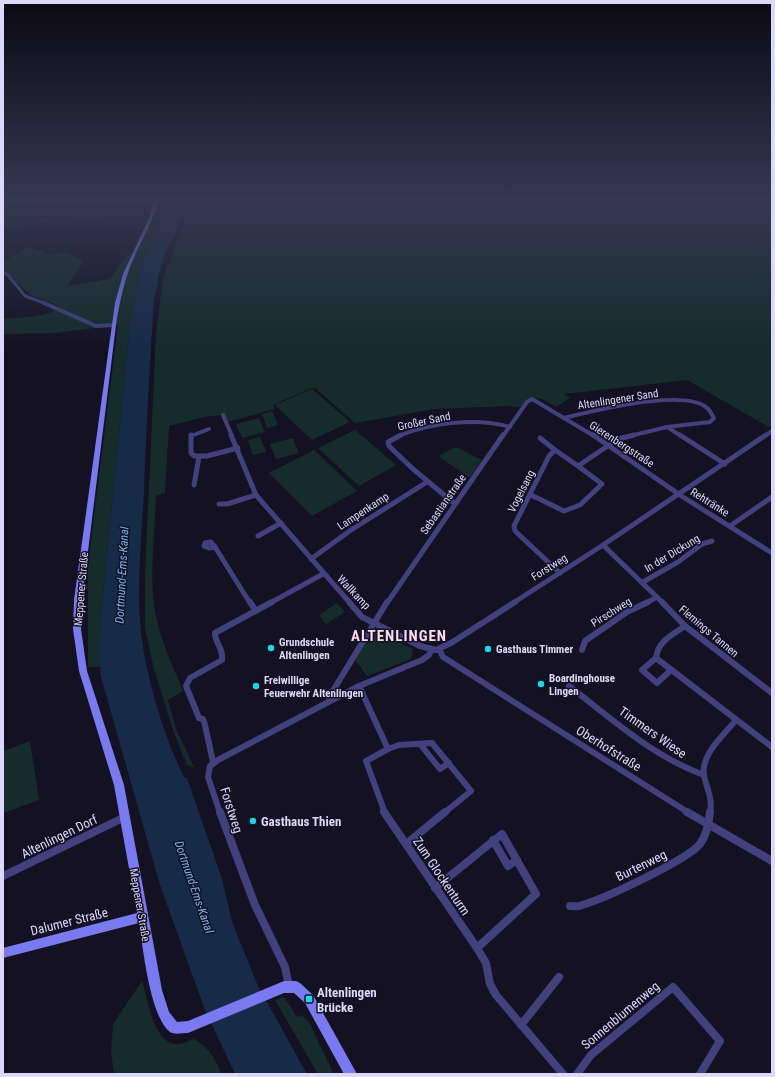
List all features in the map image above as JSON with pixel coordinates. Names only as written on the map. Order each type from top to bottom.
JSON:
[{"type":"main road","name":"Meppener Straße","points":[[137,248],[128,266],[120,289],[82,565],[78,600],[77,629],[83,671],[119,785],[142,917],[155,983],[164,1015],[174,1028],[182,1028],[194,1025],[277,989],[289,986]]},
{"type":"main road","name":"Dalumer Straße","points":[[3,953],[142,917]]},
{"type":"main road","points":[[289,986],[296,988],[309,999],[351,1074]]},
{"type":"street","points":[[3,272],[8,275],[25,296],[59,308],[96,326],[114,325]]},
{"type":"street","name":"Gierenbergstraße","points":[[532,399],[608,444],[679,494]]},
{"type":"street","name":"Sebastianstraße","points":[[373,623],[454,504],[527,402],[532,399]]},
{"type":"street","name":"Altenlingener Sand","points":[[564,418],[628,404],[679,400],[696,403],[709,409],[713,413],[714,418],[710,422],[666,427]]},
{"type":"street","name":"Wallkamp","points":[[223,415],[238,448],[256,495],[323,574],[362,617],[420,646],[436,649]]},
{"type":"street","name":"Großer Sand","points":[[454,504],[427,482],[389,446],[388,442],[391,438],[413,431],[471,422],[498,424],[510,427]]},
{"type":"street","points":[[578,466],[608,444],[618,439],[666,427],[725,464]]},
{"type":"street","points":[[209,429],[191,435],[191,453],[194,456],[200,457],[238,448]]},
{"type":"street","name":"Forstweg","points":[[289,986],[286,968],[268,934],[230,845],[208,777],[208,771],[213,762],[358,686],[422,660],[436,649],[452,643],[603,545],[772,431]]},
{"type":"street","points":[[531,495],[569,511],[575,508],[602,484],[540,438]]},
{"type":"street","name":"Vogelsang","points":[[555,450],[550,456],[514,526],[515,531],[560,573]]},
{"type":"street","points":[[194,485],[200,457]]},
{"type":"street","name":"Lampenkamp","points":[[311,559],[351,530],[427,482]]},
{"type":"street","name":"Rehtränke","points":[[679,494],[772,553]]},
{"type":"street","points":[[219,504],[227,504],[256,495]]},
{"type":"street","name":"Rehtränke","points":[[730,526],[772,497]]},
{"type":"street","points":[[258,536],[281,523]]},
{"type":"street","name":"In der Dickung","points":[[643,582],[678,562],[702,544],[712,541]]},
{"type":"street","name":"Flemings Tannen","points":[[603,545],[643,582],[685,626],[772,693]]},
{"type":"street","points":[[215,547],[256,611]]},
{"type":"street","points":[[213,762],[210,753],[209,734],[203,720],[199,718],[186,686],[190,678],[222,660],[223,653],[215,638],[215,633],[323,574]]},
{"type":"street","name":"Pirschweg","points":[[582,650],[585,641],[627,612],[657,597]]},
{"type":"street","points":[[329,701],[334,689],[373,623]]},
{"type":"street","points":[[671,670],[657,683],[642,670],[656,658],[656,652],[659,645],[685,626]]},
{"type":"street","name":"Oberhofstraße","points":[[436,649],[451,663],[621,768],[708,825],[755,850],[772,861]]},
{"type":"street","points":[[656,658],[772,747]]},
{"type":"street","points":[[358,686],[388,749],[399,745],[432,743],[471,791],[406,844]]},
{"type":"street","name":"Timmers Wiese","points":[[569,686],[643,742],[682,768],[704,775]]},
{"type":"street","points":[[708,825],[712,802],[704,775],[704,766],[710,752],[736,720]]},
{"type":"street","points":[[420,744],[440,769],[449,763]]},
{"type":"street","name":"Zum Glockenturm","points":[[388,749],[366,761],[386,817],[477,948],[486,963],[490,984],[496,995],[563,1074]]},
{"type":"street","name":"Altenlingen Dorf","points":[[3,876],[125,817]]},
{"type":"street","name":"Burtenweg","points":[[570,906],[581,906],[600,898],[636,882],[678,860],[700,844],[708,825]]},
{"type":"street","points":[[435,888],[502,834],[536,894],[477,948]]},
{"type":"street","points":[[493,840],[508,866],[517,860]]},
{"type":"street","points":[[521,1025],[559,977]]},
{"type":"street","name":"Sonnenblumenweg","points":[[577,1074],[591,1055],[673,987],[720,1041],[700,1074]]},
{"type":"green space","points":[[27,248],[32,248],[48,254],[67,252],[83,262],[67,286],[110,279],[127,255],[137,253],[139,248],[148,248],[142,262],[130,323],[101,614],[100,667],[88,667],[88,565],[118,325],[56,333],[3,334],[3,319],[24,318],[46,314],[58,309],[57,305],[30,295],[11,276],[3,271],[3,261]]},
{"type":"green space","points":[[175,248],[772,248],[772,425],[769,427],[687,380],[565,394],[570,398],[556,407],[542,399],[534,398],[525,402],[520,407],[509,406],[435,409],[355,423],[314,387],[273,405],[275,409],[227,422],[224,415],[204,417],[169,426],[165,493],[156,496],[152,586],[156,616],[161,635],[183,691],[168,700],[176,729],[194,767],[187,765],[173,730],[154,669],[145,628],[145,574],[156,335],[163,278]]},
{"type":"green space","points":[[312,389],[350,422],[312,440],[275,405]]},
{"type":"green space","points":[[272,411],[278,425],[267,428],[262,414]]},
{"type":"green space","points":[[259,418],[265,432],[242,438],[236,424]]},
{"type":"green space","points":[[355,430],[396,465],[359,486],[318,448]]},
{"type":"green space","points":[[260,437],[266,452],[253,455],[248,440]]},
{"type":"green space","points":[[293,438],[299,453],[276,459],[270,444]]},
{"type":"green space","points":[[456,447],[482,460],[470,478],[438,456]]},
{"type":"green space","points":[[314,450],[357,491],[312,516],[269,473]]},
{"type":"green space","points":[[337,603],[345,612],[326,624],[319,615]]},
{"type":"green space","points":[[372,630],[413,649],[411,659],[367,676],[355,660]]},
{"type":"green space","points":[[30,741],[39,800],[3,813],[3,751]]},
{"type":"green space","points":[[142,981],[153,1020],[157,1030],[163,1038],[170,1043],[179,1044],[194,1039],[199,1042],[211,1054],[222,1074],[114,1074],[111,1052],[113,1024]]},
{"type":"green space","points":[[284,997],[297,1017],[302,1015],[309,1022],[334,1074],[318,1074],[275,1000]]},
{"type":"water","name":"Dortmund-Ems-Kanal","points":[[148,248],[168,248],[162,261],[154,300],[148,395],[139,573],[140,621],[145,659],[155,701],[169,742],[184,777],[187,778],[222,879],[232,922],[258,986],[307,1074],[235,1074],[205,1010],[160,885],[101,677],[99,658],[101,614],[130,323],[142,262]]},
{"type":"place","name":"Grundschule Altenlingen","points":[[271,648]]},
{"type":"place","name":"Gasthaus Timmer","points":[[488,649]]},
{"type":"place","name":"Boardinghouse Lingen","points":[[541,684]]},
{"type":"place","name":"Freiwillige Feuerwehr Altenlingen","points":[[256,686]]},
{"type":"place","name":"Gasthaus Thien","points":[[253,821]]},
{"type":"place","name":"Altenlingen Brücke","points":[[309,999]]},
{"type":"district","name":"ALTENLINGEN","points":[[399,636]]}]
